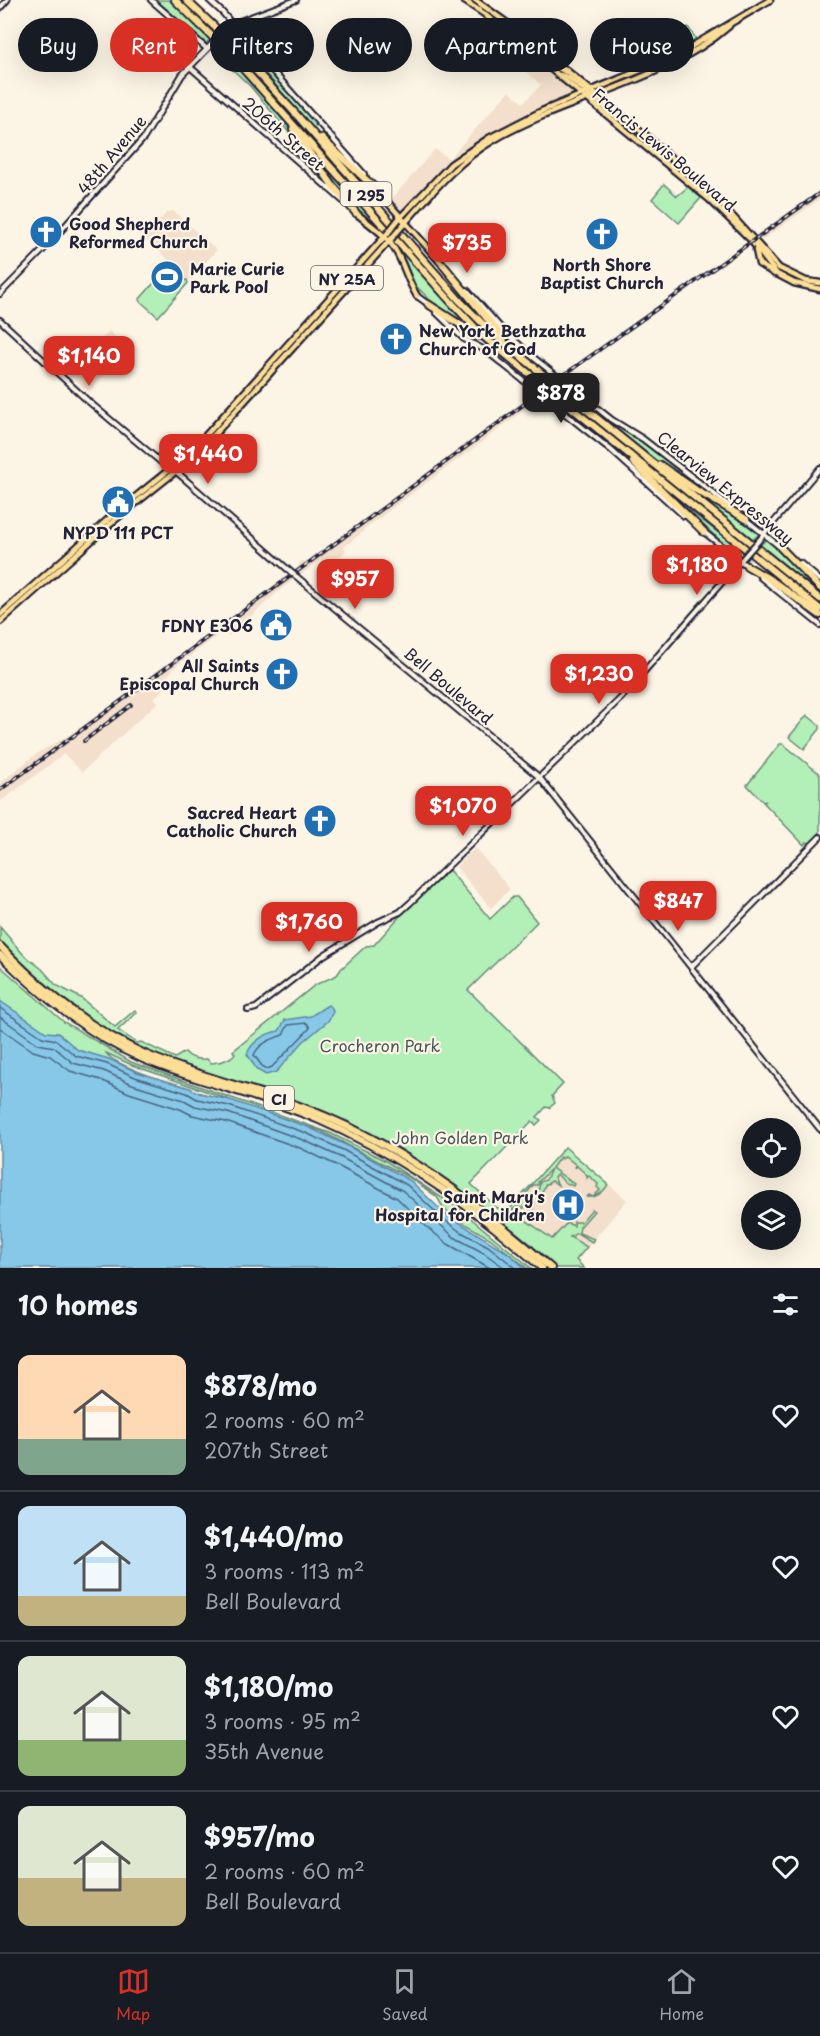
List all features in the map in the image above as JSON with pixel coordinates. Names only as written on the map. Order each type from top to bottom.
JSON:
[{"type":"highway","name":"I 295","points":[[175,0],[214,37],[484,337],[820,609]]},
{"type":"highway","name":"Clearview Expressway","points":[[186,0],[221,33],[294,112],[468,309],[492,333],[820,599]]},
{"type":"highway","points":[[265,93],[333,186],[356,213]]},
{"type":"highway","points":[[294,112],[376,189]]},
{"type":"highway","points":[[443,265],[490,324],[551,382]]},
{"type":"highway","points":[[428,304],[468,327],[530,376]]},
{"type":"highway","points":[[594,416],[696,490],[746,519]]},
{"type":"highway","points":[[595,427],[704,532]]},
{"type":"highway","points":[[780,547],[820,588]]},
{"type":"highway","points":[[747,566],[820,615]]},
{"type":"highway","name":"CI","points":[[0,946],[69,1008],[126,1044],[167,1062],[277,1097],[321,1114],[400,1154],[472,1203],[551,1268]]},
{"type":"highway","name":"CI","points":[[0,955],[66,1014],[123,1050],[165,1068],[298,1111],[339,1128],[397,1160],[471,1210],[542,1268]]},
{"type":"main road","name":"Francis Lewis Boulevard","points":[[464,0],[489,18]]},
{"type":"main road","name":"Francis Lewis Boulevard","points":[[475,0],[573,75],[589,94],[738,226],[777,274],[794,284],[820,289]]},
{"type":"main road","points":[[457,162],[520,125],[678,55],[770,0]]},
{"type":"main road","points":[[402,221],[457,162],[514,124],[669,64],[720,34],[733,22]]},
{"type":"main road","name":"Francis Lewis Boulevard","points":[[556,72],[629,120],[716,198],[779,268],[806,281],[820,283]]},
{"type":"main road","points":[[566,72],[573,75]]},
{"type":"main road","name":"NY 25A","points":[[390,240],[433,181],[457,162]]},
{"type":"main road","points":[[376,189],[443,265]]},
{"type":"main road","name":"206th Street","points":[[356,213],[390,240]]},
{"type":"main road","name":"NY 25A","points":[[174,471],[385,235],[402,221]]},
{"type":"main road","points":[[0,615],[113,515],[195,456],[390,240],[397,252],[405,278],[417,296]]},
{"type":"main road","points":[[0,622],[174,471]]},
{"type":"street","points":[[0,8],[7,0]]},
{"type":"street","points":[[152,0],[207,49]]},
{"type":"street","points":[[209,0],[226,18]]},
{"type":"street","points":[[251,18],[296,0]]},
{"type":"street","name":"48th Avenue","points":[[198,59],[210,47]]},
{"type":"street","name":"48th Avenue","points":[[0,294],[48,245],[144,138],[185,72]]},
{"type":"street","name":"206th Street","points":[[196,72],[356,213]]},
{"type":"street","points":[[274,72],[376,189]]},
{"type":"street","name":"Clearview Expressway","points":[[443,265],[500,327],[534,358],[612,420],[643,439],[820,580]]},
{"type":"street","points":[[417,296],[464,339],[485,350],[611,450],[664,500],[742,559],[747,566],[820,625]]},
{"type":"street","name":"Bell Boulevard","points":[[0,320],[85,398],[539,777],[820,1129]]},
{"type":"street","points":[[248,1010],[256,1008],[346,941],[400,912],[638,681],[820,468]]},
{"type":"street","points":[[692,966],[820,837]]},
{"type":"shaded area","points":[[526,72],[551,72],[576,94],[504,126],[481,140],[454,159],[401,214],[389,202],[435,149],[449,159],[509,91],[523,103],[541,85]]},
{"type":"shaded area","points":[[820,191],[820,199],[761,241],[757,235]]},
{"type":"shaded area","points":[[173,211],[217,250],[190,279],[172,284],[172,267],[168,267],[168,259],[144,238],[167,212]]},
{"type":"shaded area","points":[[109,331],[128,348],[89,392],[70,375]]},
{"type":"shaded area","points":[[535,393],[541,398],[363,530],[344,547],[346,550],[343,554],[333,560],[330,557],[323,562],[321,560],[279,591],[229,636],[224,631],[177,665],[164,680],[167,684],[165,688],[154,698],[158,702],[82,772],[64,754],[0,802],[0,783],[39,752],[113,706],[299,567],[299,563],[306,562]]},
{"type":"shaded area","points":[[475,848],[510,889],[491,908],[456,867]]},
{"type":"shaded area","name":"Saint Mary's Hospital for Children","points":[[565,1147],[627,1200],[575,1262],[507,1213]]},
{"type":"green space","points":[[156,0],[169,0],[188,18],[177,18]]},
{"type":"green space","points":[[198,27],[210,38],[206,43],[198,36]]},
{"type":"green space","points":[[235,72],[241,72],[276,111],[306,153],[250,86]]},
{"type":"green space","points":[[264,72],[270,72],[316,124],[314,129]]},
{"type":"green space","points":[[313,152],[380,226],[383,231],[346,198]]},
{"type":"green space","points":[[664,184],[677,196],[688,187],[701,198],[679,223],[652,199]]},
{"type":"green space","points":[[396,245],[467,325],[435,305],[411,281]]},
{"type":"green space","points":[[168,267],[172,267],[173,284],[187,280],[188,283],[158,317],[139,300]]},
{"type":"green space","points":[[593,410],[670,461],[717,499],[671,472]]},
{"type":"green space","points":[[690,489],[727,511],[759,534],[752,541]]},
{"type":"green space","points":[[667,493],[735,546],[744,552],[739,557]]},
{"type":"green space","points":[[766,539],[820,591],[820,595],[759,547]]},
{"type":"green space","points":[[807,715],[820,726],[820,729],[804,749],[789,737]]},
{"type":"green space","points":[[780,744],[820,774],[820,833],[811,843],[806,842],[804,845],[764,803],[766,801],[763,802],[747,785]]},
{"type":"green space","name":"Crocheron Park","points":[[449,870],[490,919],[513,897],[517,897],[537,922],[468,990],[563,1084],[552,1096],[555,1103],[549,1108],[546,1107],[537,1117],[541,1120],[536,1125],[532,1121],[471,1184],[496,1207],[507,1212],[565,1147],[608,1184],[605,1189],[593,1197],[600,1190],[597,1187],[598,1184],[589,1176],[587,1178],[587,1175],[577,1166],[575,1168],[576,1165],[565,1156],[562,1159],[560,1157],[552,1168],[574,1184],[573,1186],[564,1182],[557,1174],[554,1177],[558,1185],[552,1181],[545,1185],[541,1195],[537,1195],[535,1191],[539,1189],[540,1182],[546,1180],[551,1169],[538,1182],[538,1185],[533,1185],[524,1197],[530,1202],[530,1197],[535,1202],[532,1211],[528,1207],[513,1210],[522,1205],[522,1198],[518,1206],[512,1210],[552,1239],[567,1223],[574,1226],[574,1222],[581,1222],[592,1209],[594,1211],[580,1227],[579,1233],[594,1239],[592,1242],[577,1233],[570,1237],[587,1247],[576,1260],[584,1268],[555,1268],[527,1241],[454,1184],[399,1148],[347,1121],[295,1103],[294,1099],[291,1101],[172,1062],[115,1036],[63,1000],[0,942],[0,927],[23,954],[42,969],[56,985],[81,998],[115,1027],[135,1010],[137,1012],[118,1030],[137,1043],[141,1042],[175,1058],[185,1052],[195,1058],[207,1059],[211,1063],[218,1062],[227,1060],[235,1054],[233,1051],[315,985],[337,975],[366,946],[374,945],[399,917]]},
{"type":"green space","points":[[0,966],[64,1022],[131,1062],[330,1133],[386,1161],[462,1211],[531,1268],[527,1268],[491,1239],[455,1218],[444,1209],[437,1197],[410,1178],[321,1131],[308,1127],[286,1140],[0,1089]],"holes":[[[106,1053],[132,1065],[228,1099],[203,1094],[164,1081],[126,1066]]]},
{"type":"water","points":[[0,1001],[46,1032],[58,1033],[78,1050],[109,1059],[137,1072],[190,1088],[199,1093],[230,1100],[308,1127],[346,1145],[411,1181],[444,1213],[508,1253],[525,1268],[0,1268]]},
{"type":"water","points":[[328,1005],[333,1012],[328,1021],[303,1042],[276,1072],[266,1075],[257,1070],[247,1054],[256,1042],[264,1036],[279,1031],[285,1020],[311,1016]]},
{"type":"railway","points":[[0,790],[561,377],[820,193]]},
{"type":"railway","points":[[84,741],[131,705]]},
{"type":"place","name":"Good Shepherd Reformed Church","points":[[46,232]]},
{"type":"place","name":"North Shore Baptist Church","points":[[602,234]]},
{"type":"place","name":"Marie Curie Park Pool","points":[[167,277]]},
{"type":"place","name":"New York Bethzatha Church of God","points":[[396,339]]},
{"type":"place","name":"NYPD 111 PCT","points":[[118,502]]},
{"type":"place","name":"FDNY E306","points":[[276,625]]},
{"type":"place","name":"All Saints Episcopal Church","points":[[282,674]]},
{"type":"place","name":"Sacred Heart Catholic Church","points":[[320,821]]},
{"type":"place","name":"Saint Mary's Hospital for Children","points":[[568,1205]]},
{"type":"park label","name":"John Golden Park","points":[[460,1137]]}]
